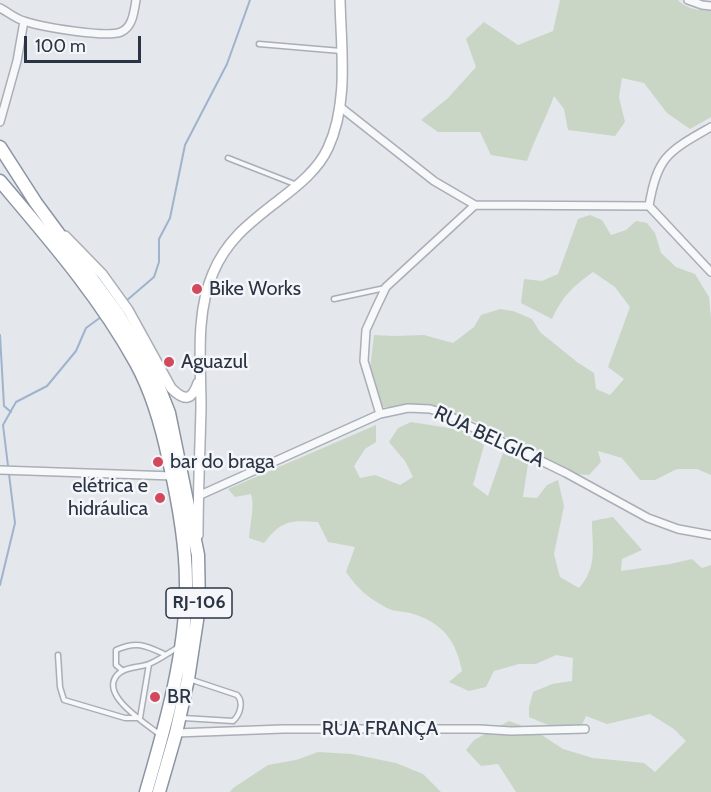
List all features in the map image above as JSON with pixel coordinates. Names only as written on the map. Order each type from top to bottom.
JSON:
[{"type":"highway","name":"RJ-106","points":[[0,147],[50,222],[118,314],[154,375],[169,413],[198,555],[199,607],[188,679],[176,733],[159,792]]},
{"type":"highway","name":"RJ-106","points":[[0,181],[66,260],[109,300]]},
{"type":"highway","name":"RJ-106","points":[[118,314],[137,364],[155,402],[173,476],[185,554],[186,585],[180,646],[162,736],[146,792]]},
{"type":"main road","points":[[198,555],[204,306],[214,271],[230,242],[240,231],[298,185],[320,161],[328,148],[336,128],[342,93],[340,0]]},
{"type":"main road","points":[[118,314],[174,392],[181,396],[191,396],[195,392],[201,375]]},
{"type":"street","points":[[0,8],[24,21],[97,34],[113,34],[123,31],[130,24],[136,0]]},
{"type":"street","points":[[688,0],[711,6]]},
{"type":"street","points":[[0,122],[17,61],[24,21]]},
{"type":"street","points":[[339,106],[434,181],[475,205],[649,206],[711,272]]},
{"type":"street","points":[[649,206],[653,182],[664,159],[678,146],[711,127]]},
{"type":"street","points":[[380,414],[364,361],[366,330],[386,287],[475,205]]},
{"type":"street","name":"RUA BELGICA","points":[[198,496],[380,414],[408,408],[430,409],[443,413],[566,473],[648,518],[678,529],[711,535]]},
{"type":"street","points":[[0,470],[173,476]]},
{"type":"street","name":"RUA FRANÇA","points":[[176,733],[283,729],[511,731],[585,729]]},
{"type":"lane","points":[[259,44],[342,51]]},
{"type":"lane","points":[[228,158],[298,185]]},
{"type":"lane","points":[[334,299],[386,287]]},
{"type":"lane","points":[[123,671],[116,665],[116,650],[128,644],[145,645],[165,655]]},
{"type":"lane","points":[[162,736],[115,695],[114,680],[123,671],[149,664],[180,646]]},
{"type":"lane","points":[[58,655],[60,687],[64,700],[125,718],[140,718]]},
{"type":"lane","points":[[140,718],[149,664]]},
{"type":"lane","points":[[179,718],[233,721],[238,716],[241,703],[237,695],[188,679]]},
{"type":"green space","points":[[560,0],[678,0],[693,9],[711,10],[711,117],[690,129],[667,113],[644,83],[622,78],[619,97],[625,122],[615,136],[568,130],[564,109],[554,96],[527,161],[491,155],[480,132],[438,132],[421,120],[448,98],[476,67],[466,39],[484,22],[518,45],[553,31]]},
{"type":"green space","points":[[590,215],[602,220],[611,235],[626,230],[636,221],[647,223],[655,233],[661,253],[676,267],[695,274],[709,297],[711,475],[697,469],[677,469],[655,480],[640,480],[622,458],[598,451],[601,462],[589,475],[574,474],[479,423],[433,407],[382,407],[370,369],[374,335],[424,335],[453,343],[474,327],[481,315],[500,309],[513,311],[532,319],[540,332],[594,373],[596,389],[610,395],[624,379],[608,367],[630,307],[615,287],[593,272],[569,293],[552,319],[521,303],[524,279],[542,281],[558,274],[578,219]]},
{"type":"green space","points":[[411,422],[461,430],[484,445],[473,485],[488,496],[503,453],[528,464],[523,497],[537,498],[547,485],[558,480],[564,506],[554,554],[560,577],[579,588],[589,572],[593,556],[592,521],[613,517],[642,550],[622,559],[621,571],[692,559],[702,568],[711,565],[711,792],[516,792],[498,764],[481,766],[466,750],[474,740],[509,721],[534,730],[563,749],[593,758],[644,763],[655,772],[686,741],[674,729],[650,714],[607,724],[586,716],[579,731],[562,731],[529,717],[533,692],[552,684],[572,681],[573,658],[556,655],[536,664],[519,664],[494,671],[486,687],[469,691],[449,682],[462,671],[451,641],[439,627],[431,622],[410,613],[390,609],[374,601],[359,588],[346,572],[355,547],[328,542],[318,522],[287,523],[276,530],[264,543],[249,538],[251,494],[235,497],[228,489],[376,425],[376,442],[365,449],[354,466],[360,478],[375,475],[400,485],[413,477],[405,461],[389,442],[398,428]]},
{"type":"green space","points":[[318,752],[352,754],[396,763],[423,774],[441,792],[230,792],[268,765],[296,760]]},
{"type":"waterway","points":[[126,301],[154,277],[159,262],[159,239],[170,218],[185,145],[227,64],[250,0]]},
{"type":"waterway","points":[[0,585],[15,523],[3,425],[16,402],[47,386],[76,351],[86,328],[101,317]]},
{"type":"waterway","points":[[0,335],[4,406],[11,412]]},
{"type":"place","name":"Bike Works","points":[[197,289]]},
{"type":"place","name":"Aguazul","points":[[169,362]]},
{"type":"place","name":"bar do braga","points":[[158,462]]},
{"type":"place","name":"elétrica e hidráulica","points":[[160,498]]},
{"type":"place","name":"BR","points":[[155,697]]}]
